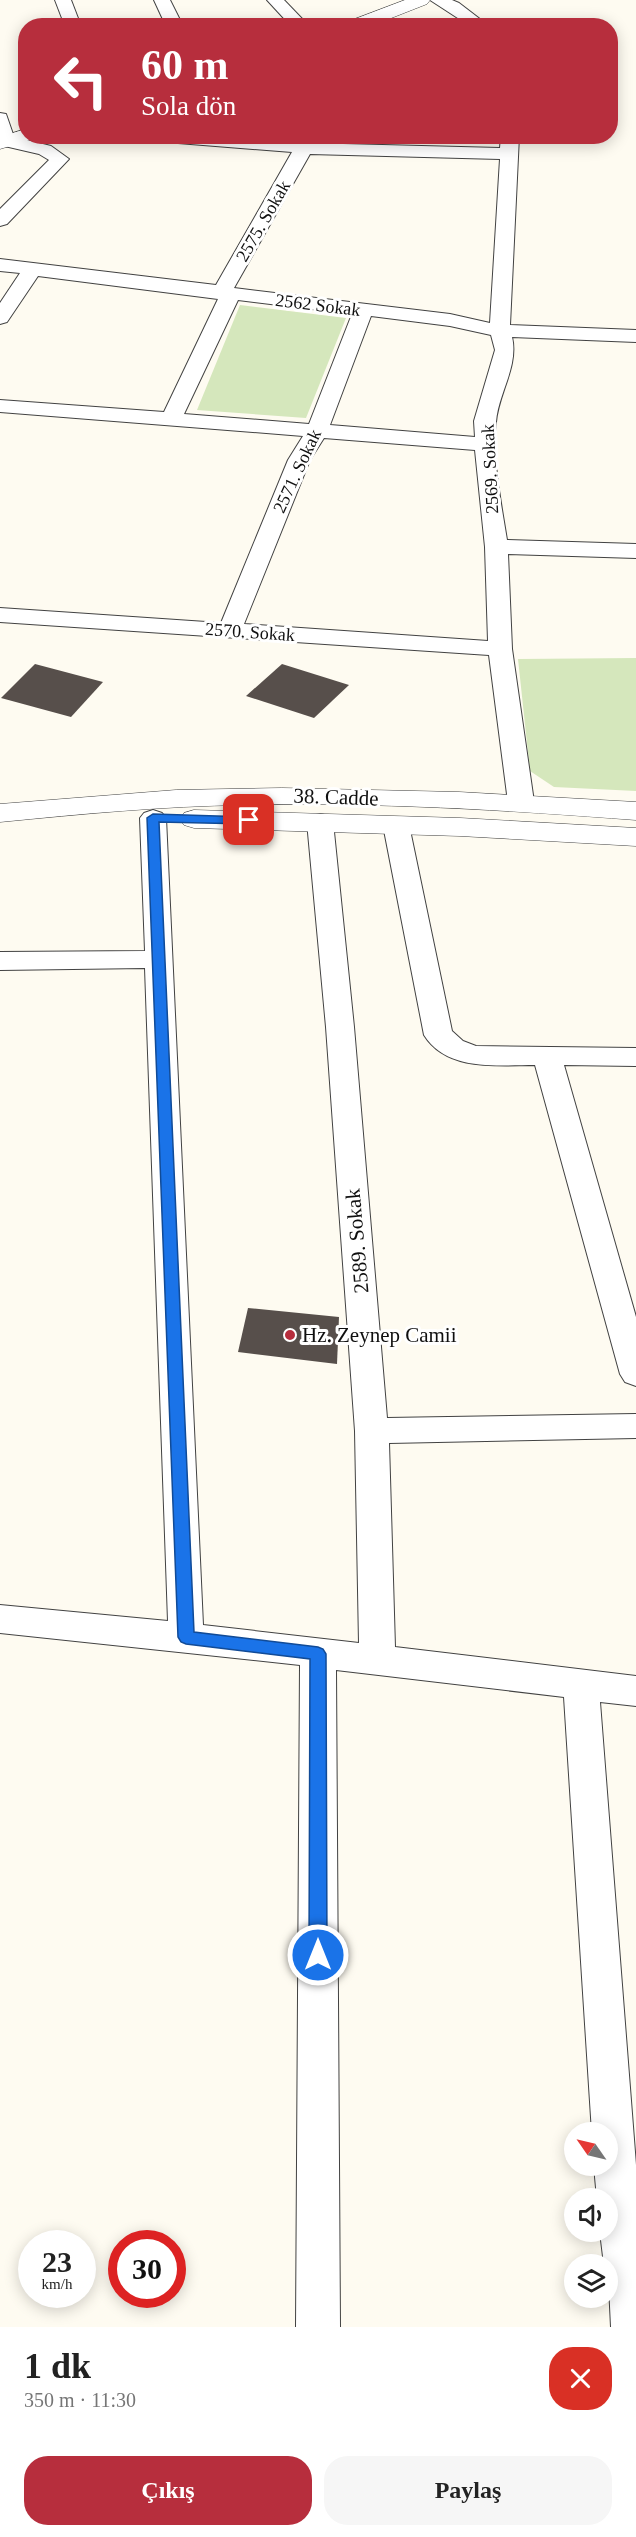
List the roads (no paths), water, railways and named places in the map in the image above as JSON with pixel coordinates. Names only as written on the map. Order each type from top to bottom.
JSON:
[{"type":"street","points":[[63,0],[70,18]]},
{"type":"street","points":[[162,0],[172,18]]},
{"type":"street","points":[[275,0],[293,18]]},
{"type":"street","points":[[374,18],[421,0]]},
{"type":"street","points":[[438,0],[453,6],[470,18]]},
{"type":"street","points":[[0,118],[11,139]]},
{"type":"street","points":[[0,220],[60,159],[45,150],[26,144]]},
{"type":"street","points":[[254,144],[304,148],[369,144]]},
{"type":"street","points":[[447,144],[509,145]]},
{"type":"street","name":"2569. Sokak","points":[[509,145],[500,331],[505,350],[485,421],[486,467],[496,547],[500,649],[521,802]]},
{"type":"street","name":"2575. Sokak","points":[[171,420],[226,294],[304,148]]},
{"type":"street","name":"2562 Sokak","points":[[0,265],[450,320],[500,331],[636,336]]},
{"type":"street","points":[[0,318],[33,269]]},
{"type":"street","name":"2571. Sokak","points":[[229,630],[299,460],[317,431],[363,311]]},
{"type":"street","points":[[0,406],[486,444]]},
{"type":"street","points":[[496,547],[636,551]]},
{"type":"street","name":"2570. Sokak","points":[[0,615],[500,649]]},
{"type":"street","name":"38. Cadde","points":[[0,813],[165,799],[280,795],[521,802],[636,811]]},
{"type":"street","points":[[153,818],[186,1637]]},
{"type":"street","name":"38. Cadde","points":[[0,826],[153,818],[320,822],[636,837]]},
{"type":"street","name":"2589. Sokak","points":[[320,822],[340,1027],[372,1431],[377,1661]]},
{"type":"street","points":[[396,825],[438,1035],[453,1048],[474,1055],[636,1057]]},
{"type":"street","points":[[0,961],[159,959]]},
{"type":"street","points":[[547,1055],[636,1374]]},
{"type":"street","points":[[372,1431],[636,1426]]},
{"type":"street","points":[[0,1619],[186,1637],[636,1691]]},
{"type":"street","points":[[318,1654],[318,2327]]},
{"type":"street","points":[[581,1686],[616,2192],[633,2327]]},
{"type":"place","name":"Hz. Zeynep Camii","points":[[290,1335]]}]
